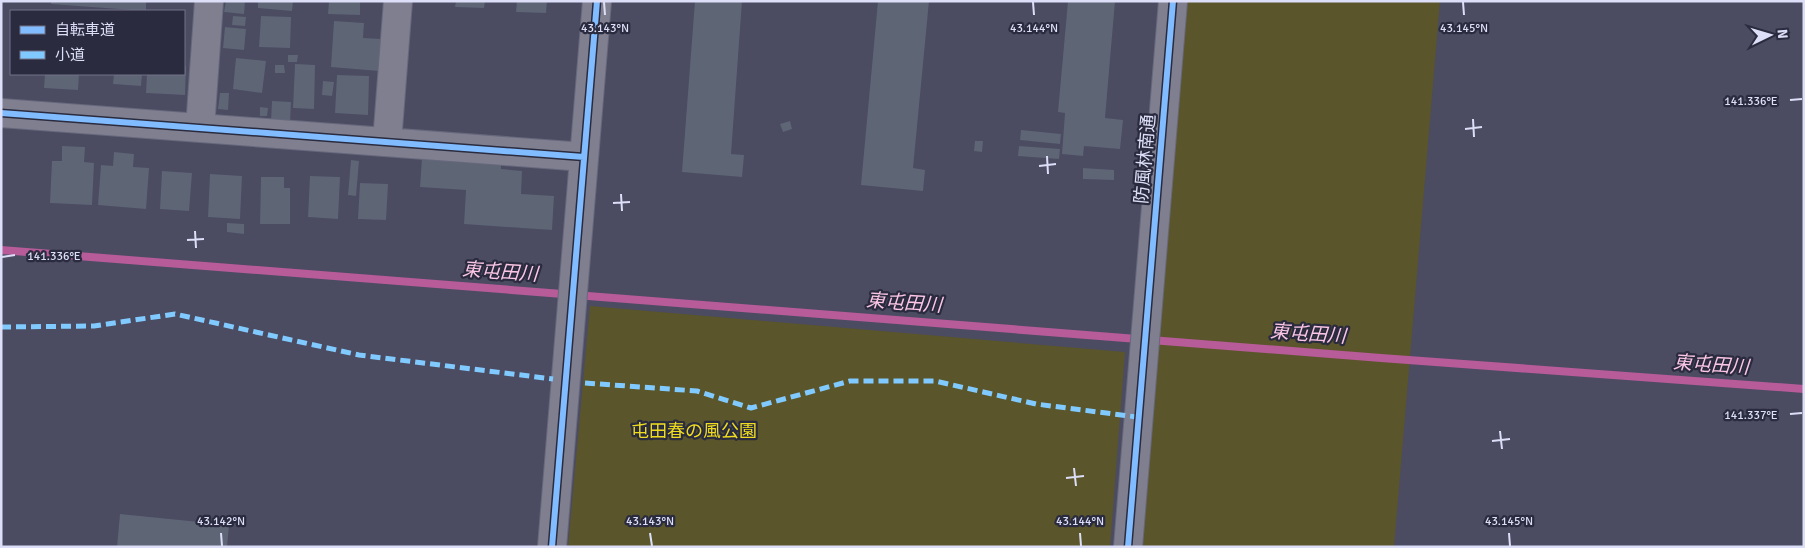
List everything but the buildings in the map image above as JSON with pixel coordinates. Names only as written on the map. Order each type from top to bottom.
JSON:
[{"type":"street","points":[[200,128],[209,1]]},
{"type":"street","points":[[386,142],[398,1]]},
{"type":"street","points":[[552,547],[597,1]]},
{"type":"street","name":"防風林南通","points":[[1128,547],[1173,1]]},
{"type":"street","points":[[1,113],[584,157]]},
{"type":"green space","points":[[1186,1],[1440,1],[1394,547],[1142,547]]},
{"type":"green space","name":"屯田春の風公園","points":[[590,306],[1125,352],[1110,547],[568,547]]},
{"type":"waterway","name":"東屯田川","points":[[1,250],[1381,358],[1804,389]]},
{"type":"marked path","points":[[1,327],[94,326],[175,314],[359,355],[553,379]]},
{"type":"marked path","points":[[585,383],[697,391],[751,408],[850,381],[935,381],[1036,404],[1137,417]]},
{"type":"cycle path","points":[[552,547],[597,1]]},
{"type":"cycle path","points":[[1128,547],[1173,1]]},
{"type":"cycle path","points":[[1,113],[584,157]]}]
